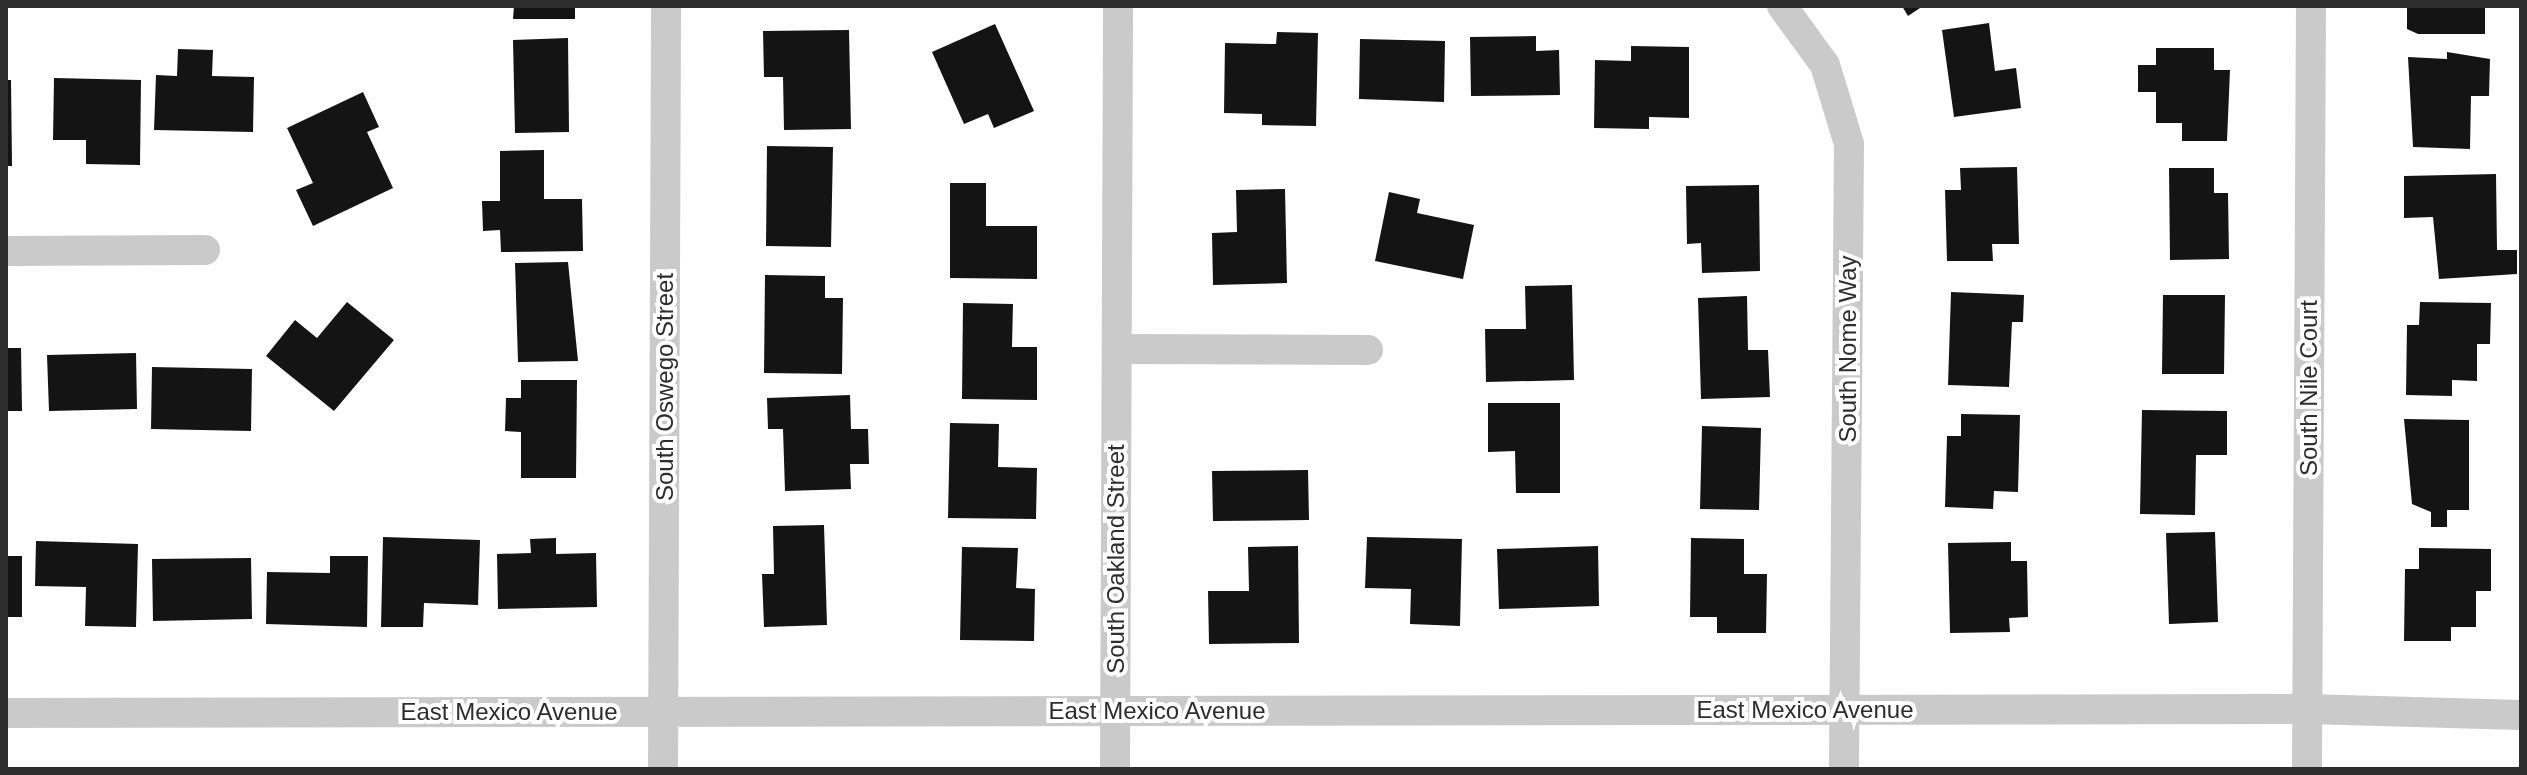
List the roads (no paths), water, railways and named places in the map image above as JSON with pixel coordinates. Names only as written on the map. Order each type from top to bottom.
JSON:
[{"type":"street","name":"South Oswego Street","points":[[663,769],[666,6]]},
{"type":"street","name":"South Oakland Street","points":[[1115,769],[1118,6]]},
{"type":"street","name":"South Nome Way","points":[[1782,6],[1825,65],[1849,144],[1847,710],[1844,769]]},
{"type":"street","name":"South Nile Court","points":[[2307,769],[2311,6]]},
{"type":"street","points":[[6,251],[205,250]]},
{"type":"street","points":[[1117,349],[1368,350]]},
{"type":"street","name":"East Mexico Avenue","points":[[6,713],[2307,709],[2521,715]]}]
